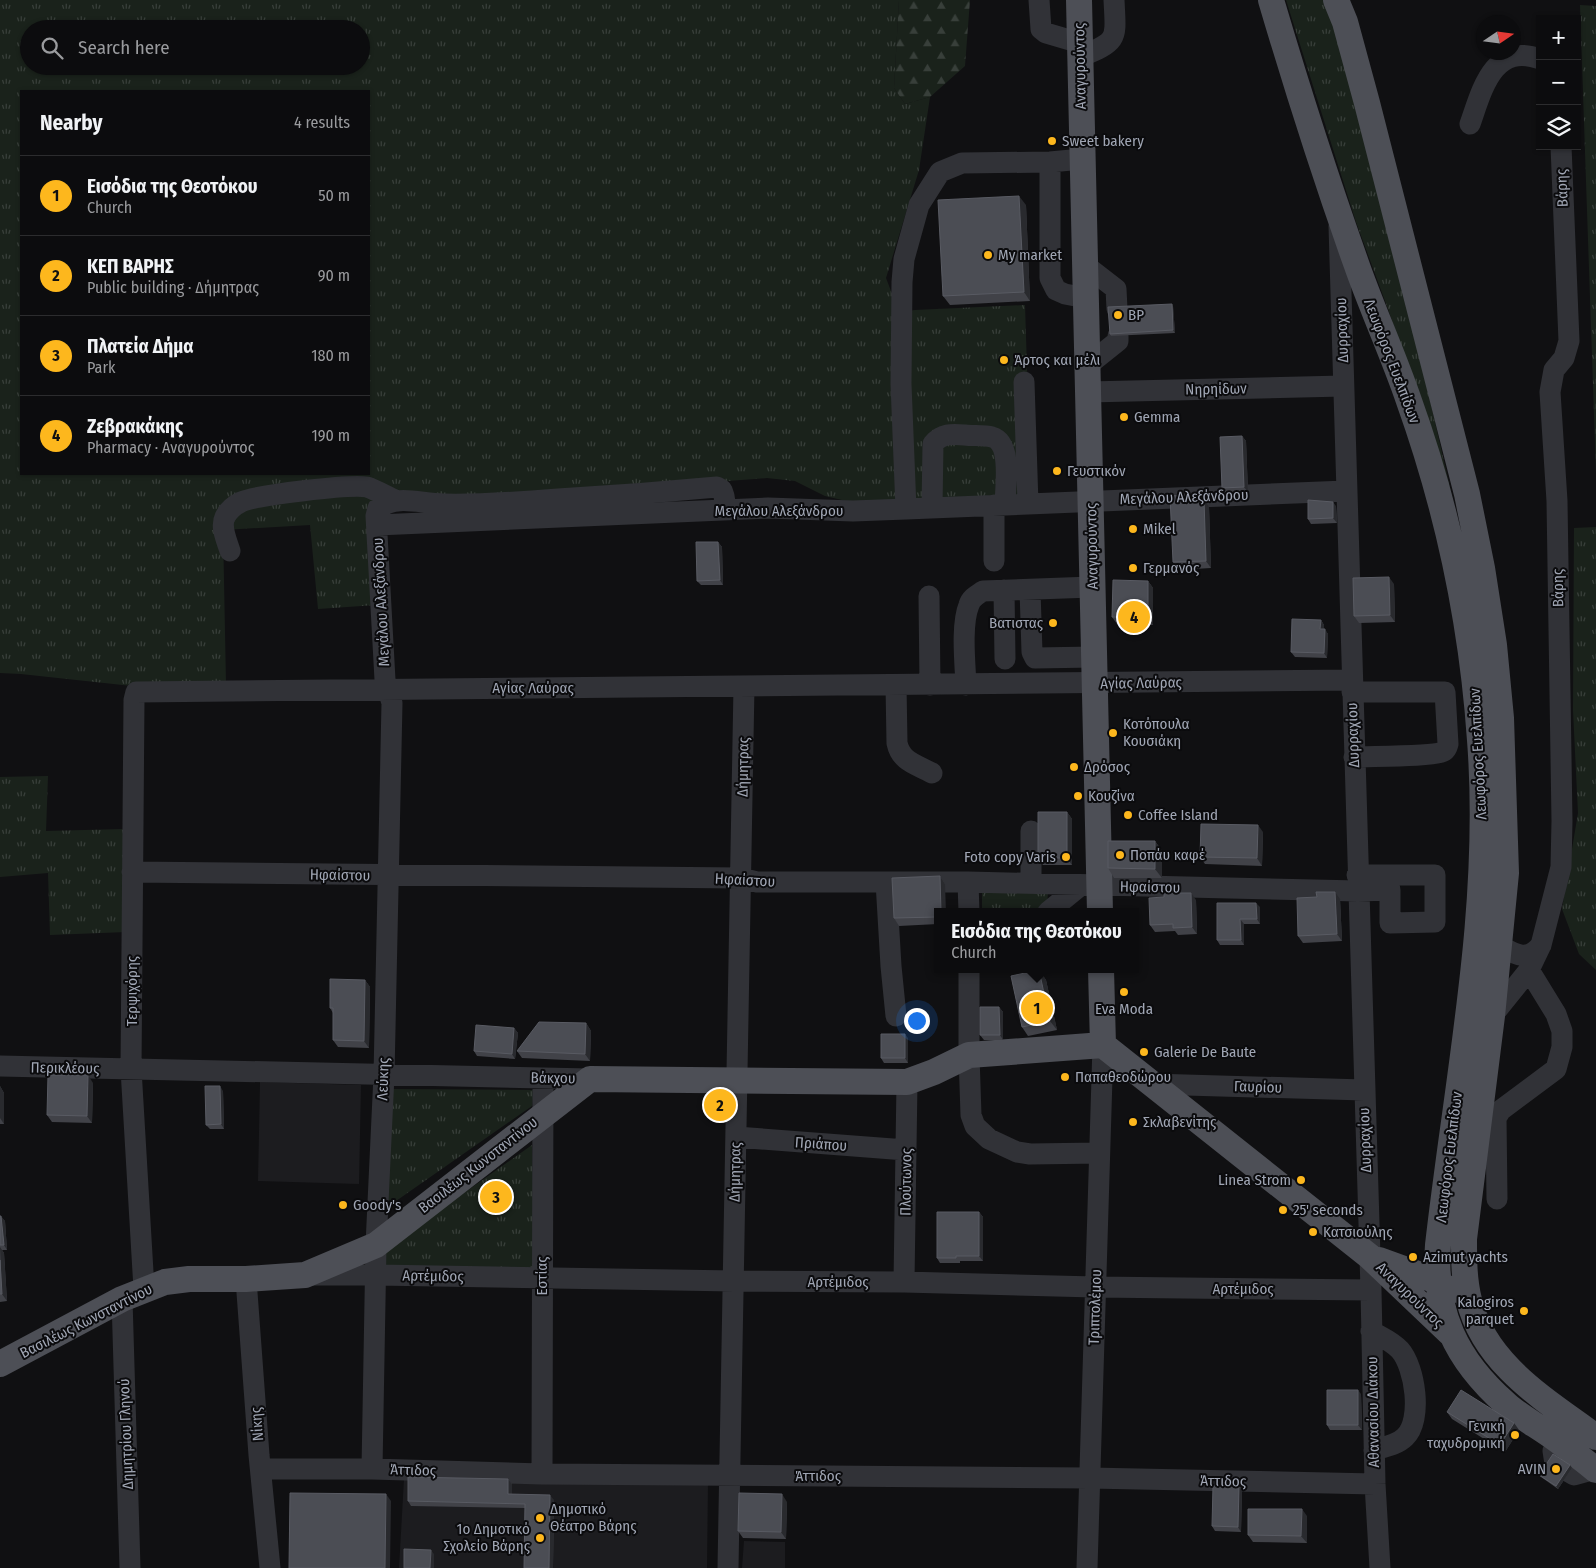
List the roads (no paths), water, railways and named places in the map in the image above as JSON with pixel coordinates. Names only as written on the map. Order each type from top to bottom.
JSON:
[{"type":"main road","name":"Αναγυρούντος","points":[[1079,0],[1095,684],[1090,885],[1099,908]]},
{"type":"main road","name":"Λεωφόρος Ευελπίδων","points":[[1271,0],[1338,214],[1409,400],[1434,479],[1454,554],[1465,612],[1480,741],[1482,881],[1474,970],[1437,1255],[1437,1281],[1442,1306],[1451,1334],[1471,1366],[1490,1389],[1507,1405],[1595,1470]]},
{"type":"main road","name":"Λεωφόρος Ευελπίδων","points":[[1336,0],[1345,22],[1410,267],[1467,494],[1482,568],[1494,645],[1505,790],[1506,873],[1492,1016],[1464,1240],[1465,1281],[1471,1308],[1484,1337],[1515,1376],[1542,1399],[1596,1437]]},
{"type":"main road","points":[[969,1055],[1103,1045],[1101,973]]},
{"type":"main road","name":"Αναγυρούντος","points":[[1103,1045],[1369,1256],[1451,1334]]},
{"type":"main road","name":"Βάκχου","points":[[590,1079],[907,1082],[934,1072],[969,1055]]},
{"type":"main road","name":"Βασιλέως Κωνσταντίνου","points":[[0,1364],[133,1294],[165,1282],[189,1279],[246,1279],[305,1275],[376,1245],[590,1079]]},
{"type":"main road","name":"Αναγυρούντος","points":[[1369,1256],[1437,1281],[1471,1308]]},
{"type":"street","points":[[1039,0],[1041,29],[1080,50],[1099,49],[1111,40],[1116,32],[1114,0]]},
{"type":"street","points":[[1470,124],[1484,86],[1498,64],[1513,55],[1536,57]]},
{"type":"street","name":"Βάρης","points":[[1492,1016],[1529,970],[1541,945],[1560,867],[1562,843],[1557,501],[1550,392],[1554,370],[1564,358],[1568,341],[1561,150]]},
{"type":"street","points":[[906,509],[901,384],[902,282],[904,259],[919,205],[940,172],[962,163],[1050,162],[1082,159]]},
{"type":"street","points":[[1050,162],[1050,278],[1056,290],[1065,294],[1086,298]]},
{"type":"street","name":"Δυρραχίου","points":[[1338,214],[1369,1256]]},
{"type":"street","points":[[1085,265],[1116,289],[1117,309]]},
{"type":"street","points":[[1088,365],[1118,341],[1118,336]]},
{"type":"street","points":[[1024,382],[1028,504]]},
{"type":"street","name":"Νηρηίδων","points":[[1088,392],[1343,386]]},
{"type":"street","points":[[932,508],[933,444],[938,438],[949,434],[993,437],[1002,442],[1006,452],[994,561]]},
{"type":"street","points":[[230,551],[223,525],[224,518],[230,509],[241,502],[272,496],[348,487],[366,487],[394,500],[414,500],[441,504],[474,504],[717,488],[722,490],[726,510]]},
{"type":"street","name":"Μεγάλου Αλεξάνδρου","points":[[389,689],[385,680],[377,525],[726,510],[793,508],[853,511],[1346,491]]},
{"type":"street","points":[[377,525],[378,508],[394,500]]},
{"type":"street","points":[[966,685],[965,619],[969,603],[975,596],[983,591],[1092,587]]},
{"type":"street","points":[[1004,590],[1005,659]]},
{"type":"street","points":[[1030,590],[1032,652],[1035,658],[1094,657]]},
{"type":"street","points":[[929,596],[930,685]]},
{"type":"street","name":"Αγίας Λαύρας","points":[[136,692],[1095,684],[1352,686],[1445,692],[1475,690]]},
{"type":"street","points":[[896,685],[899,751],[902,757],[932,773]]},
{"type":"street","name":"Δήμητρας","points":[[728,1568],[744,686]]},
{"type":"street","name":"Λεύκης","points":[[372,1469],[377,1275],[376,1245],[384,1074],[392,703],[389,689]]},
{"type":"street","name":"Τερψιχόρης","points":[[133,1294],[131,1069],[134,700],[136,692]]},
{"type":"street","points":[[1354,757],[1421,755],[1443,752],[1447,749],[1448,744],[1445,692]]},
{"type":"street","points":[[1031,831],[1031,883]]},
{"type":"street","name":"Ηφαίστου","points":[[132,872],[741,878],[757,882],[968,882],[1090,885],[1358,883]]},
{"type":"street","points":[[886,882],[896,1016]]},
{"type":"street","points":[[968,882],[969,908]]},
{"type":"street","points":[[1054,908],[1090,885]]},
{"type":"street","points":[[1500,946],[1514,954],[1526,956],[1535,953],[1541,945]]},
{"type":"street","points":[[1497,1199],[1496,1118],[1501,1110],[1556,1069],[1562,1047],[1562,1031],[1556,1014],[1529,970]]},
{"type":"street","points":[[973,973],[969,1055],[972,1114],[975,1126],[990,1138],[1016,1152],[1030,1154],[1099,1153]]},
{"type":"street","name":"Τριπτολέμου","points":[[1087,1568],[1103,1045]]},
{"type":"street","name":"Περικλέους","points":[[0,1066],[131,1069]]},
{"type":"street","name":"Βάκχου","points":[[131,1069],[590,1079]]},
{"type":"street","name":"Εστίας","points":[[542,1474],[543,1078]]},
{"type":"street","name":"Πλούτωνος","points":[[904,1282],[907,1082]]},
{"type":"street","name":"Γαυρίου","points":[[1151,1084],[1364,1090]]},
{"type":"street","name":"Πριάπου","points":[[736,1137],[906,1150]]},
{"type":"street","name":"Αθανασίου Διάκου","points":[[1369,1256],[1375,1484],[1380,1568]]},
{"type":"street","name":"Αρτέμιδος","points":[[305,1275],[1371,1290]]},
{"type":"street","name":"Νίκης","points":[[246,1279],[270,1568]]},
{"type":"street","name":"Δημητρίου Γληνού","points":[[130,1568],[133,1294]]},
{"type":"street","points":[[1371,1331],[1393,1343],[1400,1350],[1408,1361],[1415,1388],[1413,1425],[1406,1437],[1395,1444],[1374,1450]]},
{"type":"street","name":"Άττιδος","points":[[261,1469],[372,1469],[542,1474],[1090,1478],[1375,1484]]},
{"type":"place","name":"Sweet bakery","points":[[1052,141]]},
{"type":"place","name":"My market","points":[[988,255]]},
{"type":"place","name":"BP","points":[[1118,315]]},
{"type":"place","name":"Άρτος και μέλι","points":[[1004,360]]},
{"type":"place","name":"Gemma","points":[[1124,417]]},
{"type":"place","name":"Γευστικόν","points":[[1057,471]]},
{"type":"place","name":"Mikel","points":[[1133,529]]},
{"type":"place","name":"Γερμανός","points":[[1133,568]]},
{"type":"place","name":"Ζεβρακάκης","points":[[1134,617]]},
{"type":"place","name":"Βατιστας","points":[[1053,623]]},
{"type":"place","name":"Κοτόπουλα Κουσιάκη","points":[[1113,733]]},
{"type":"place","name":"Δρόσος","points":[[1074,767]]},
{"type":"place","name":"Κουζίνα","points":[[1078,796]]},
{"type":"place","name":"Coffee Island","points":[[1128,815]]},
{"type":"place","name":"Ποπάυ καφέ","points":[[1120,855]]},
{"type":"place","name":"Foto copy Varis","points":[[1066,857]]},
{"type":"place","name":"Eva Moda","points":[[1124,992]]},
{"type":"place","name":"Εισόδια της Θεοτόκου","points":[[1037,1008]]},
{"type":"place","name":"Galerie De Baute","points":[[1144,1052]]},
{"type":"place","name":"Παπαθεοδώρου","points":[[1065,1077]]},
{"type":"place","name":"ΚΕΠ ΒΑΡΗΣ","points":[[720,1105]]},
{"type":"place","name":"Σκλαβενίτης","points":[[1133,1122]]},
{"type":"place","name":"Linea Strom","points":[[1301,1180]]},
{"type":"place","name":"Πλατεία Δήμα","points":[[496,1197]]},
{"type":"place","name":"Goody's","points":[[343,1205]]},
{"type":"place","name":"25' seconds","points":[[1283,1210]]},
{"type":"place","name":"Κατσιούλης","points":[[1313,1232]]},
{"type":"place","name":"Azimut yachts","points":[[1413,1257]]},
{"type":"place","name":"Kalogiros parquet","points":[[1524,1311]]},
{"type":"place","name":"Γενική ταχυδρομική","points":[[1515,1435]]},
{"type":"place","name":"AVIN","points":[[1556,1469]]},
{"type":"place","name":"Δημοτικό Θέατρο Βάρης","points":[[540,1518]]},
{"type":"place","name":"1ο Δημοτικό Σχολείο Βάρης","points":[[540,1538]]}]
